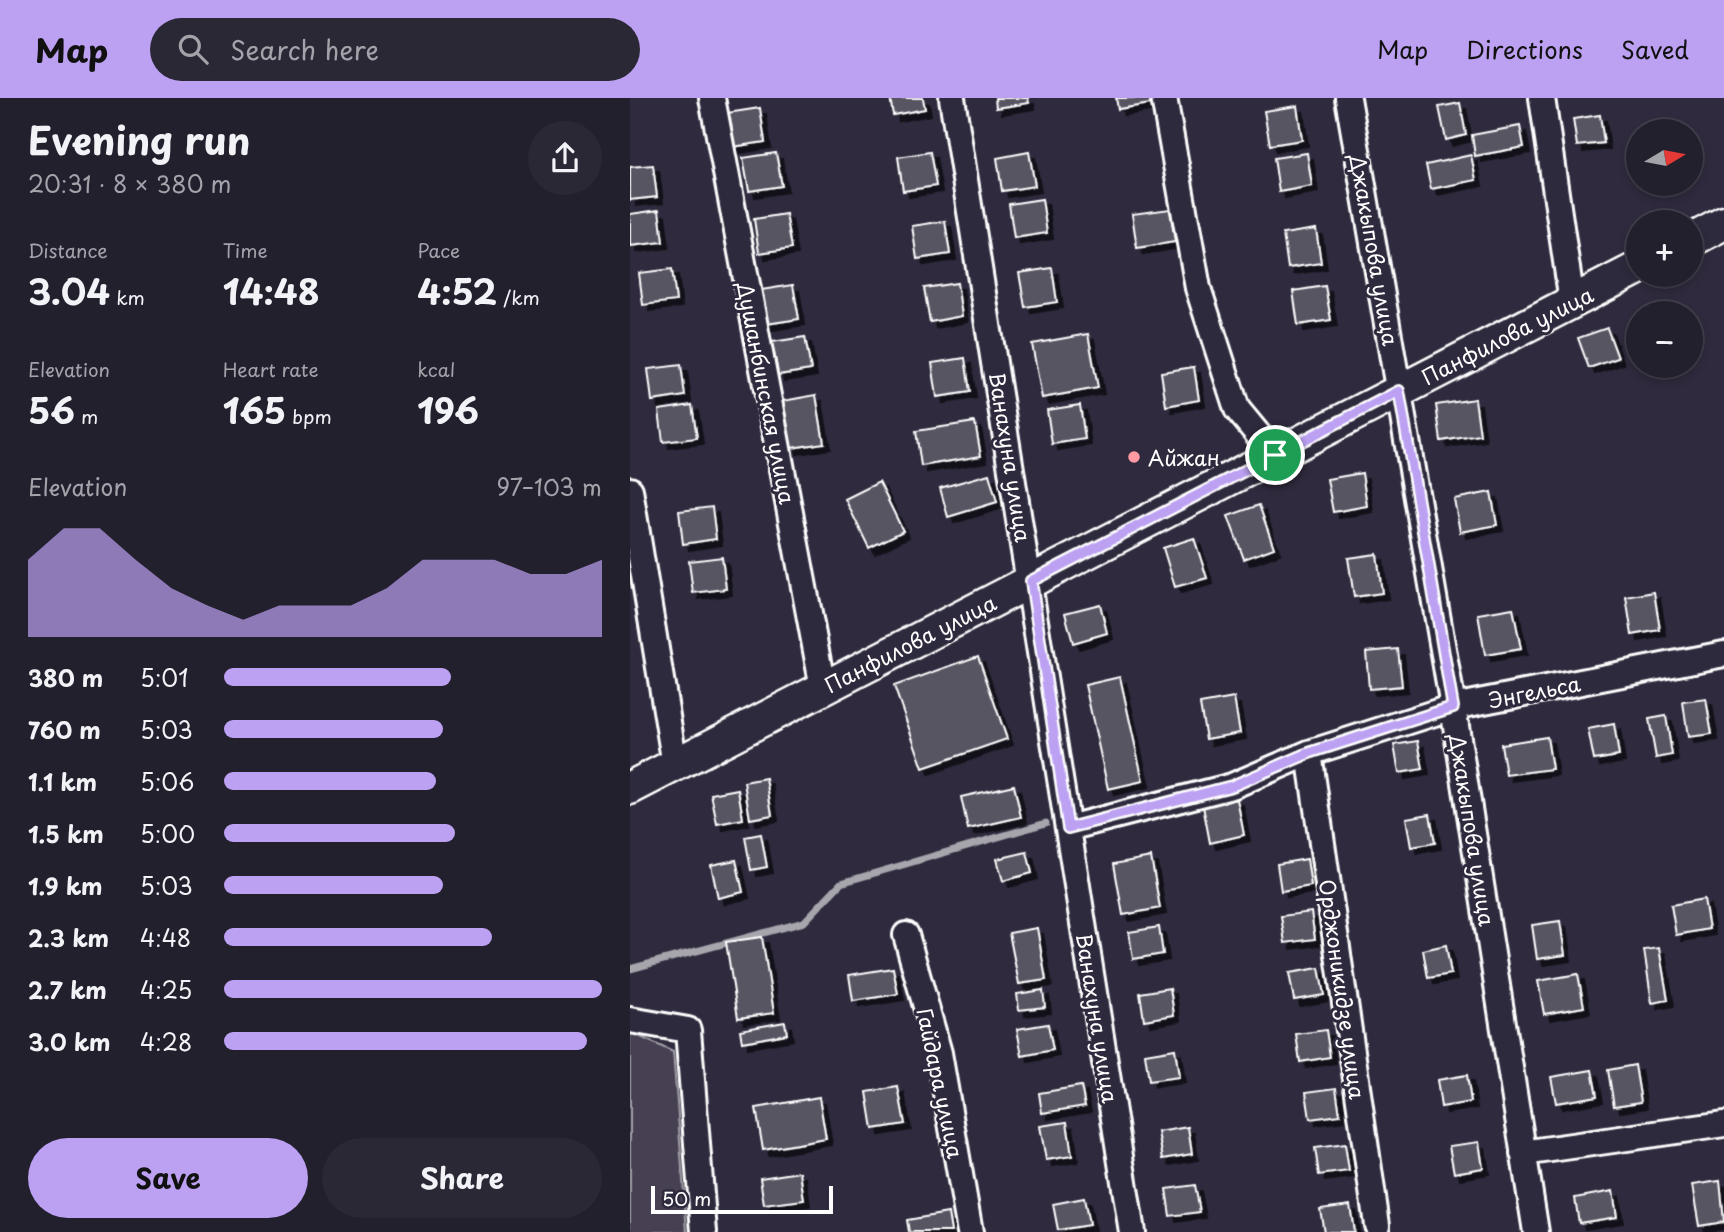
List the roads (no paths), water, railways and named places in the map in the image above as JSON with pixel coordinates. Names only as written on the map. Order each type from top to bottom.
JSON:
[{"type":"street","name":"Душанбинская улица","points":[[712,98],[823,688]]},
{"type":"street","name":"Ванахуна улица","points":[[952,98],[1031,581],[1132,1232]]},
{"type":"street","points":[[1164,98],[1198,289],[1237,409],[1275,455]]},
{"type":"street","name":"Джакыпова улица","points":[[1348,98],[1453,707],[1536,1232]]},
{"type":"street","points":[[1542,98],[1572,302]]},
{"type":"street","points":[[1703,234],[1724,223]]},
{"type":"street","name":"Панфилова улица","points":[[630,788],[1626,274]]},
{"type":"street","points":[[630,491],[675,765]]},
{"type":"street","name":"Энгельса","points":[[1068,828],[1232,786],[1309,753],[1453,707],[1724,654]]},
{"type":"street","name":"Орджоникидзе улица","points":[[1309,753],[1377,1225]]},
{"type":"street","name":"Гайдара улица","points":[[906,935],[939,1053],[970,1232]]},
{"type":"street","points":[[630,1020],[688,1030],[704,1232]]},
{"type":"street","points":[[1523,1153],[1724,1124]]},
{"type":"waterway","points":[[630,969],[804,922],[841,883],[1046,823]]},
{"type":"place","name":"Айжан","points":[[1134,457]]}]
